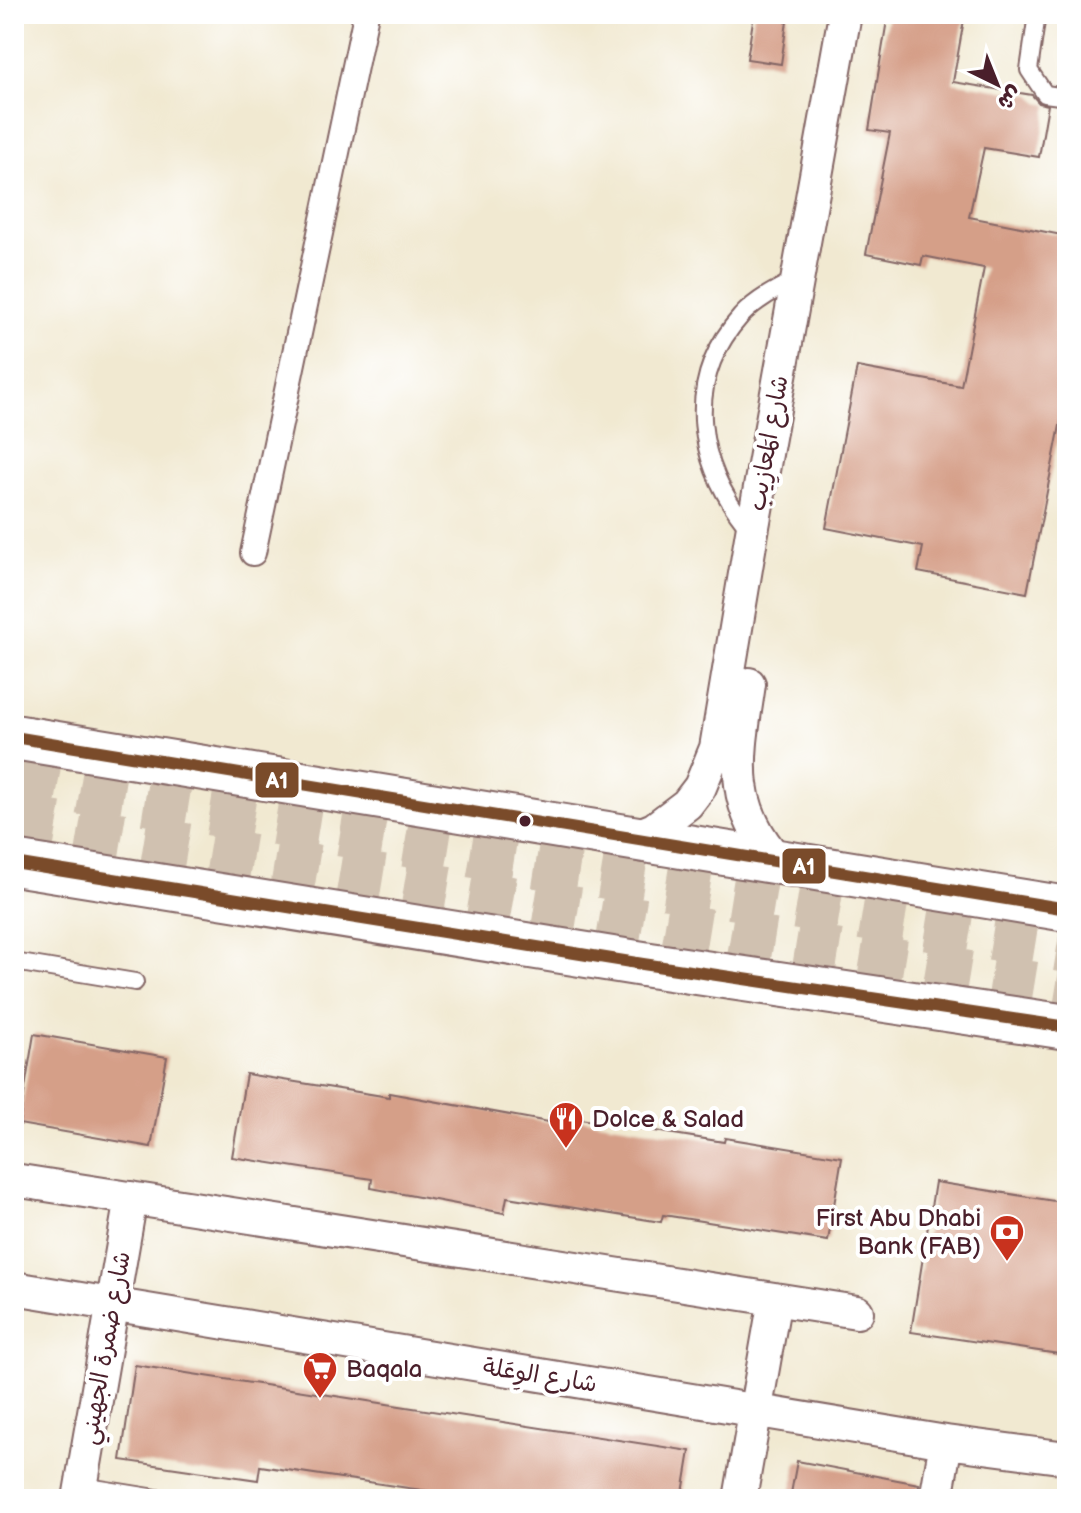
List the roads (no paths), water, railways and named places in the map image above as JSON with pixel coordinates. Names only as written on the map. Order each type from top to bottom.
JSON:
[{"type":"main road","points":[[14,737],[1067,909]]},
{"type":"main road","points":[[14,863],[643,964],[1067,1027]]},
{"type":"street","points":[[253,553],[366,14]]},
{"type":"street","name":"شارع المَعازِيب","points":[[634,837],[654,829],[687,804],[710,768],[721,722],[845,14]]},
{"type":"street","points":[[756,636],[739,773],[749,820],[761,843],[778,861]]},
{"type":"street","points":[[14,1180],[857,1312]]},
{"type":"street","name":"شارع ضمرة الجهيني","points":[[80,1492],[131,1198]]},
{"type":"street","name":"شارع الوِعَلة","points":[[14,1288],[946,1442],[1067,1458]]},
{"type":"street","points":[[740,1499],[775,1299]]},
{"type":"street","points":[[936,1499],[946,1442]]},
{"type":"lane","points":[[1037,14],[1029,70],[1045,94],[1067,97]]},
{"type":"lane","points":[[752,532],[735,512],[714,470],[703,424],[702,401],[708,369],[729,331],[743,314],[768,294],[797,279]]},
{"type":"lane","points":[[14,962],[135,982]]},
{"type":"lane","points":[[80,1492],[163,1499]]},
{"type":"tunnel","points":[[14,782],[1067,951]]},
{"type":"tunnel","points":[[14,817],[1067,989]]},
{"type":"place","name":"Dolce & Salad","points":[[566,1150]]},
{"type":"place","name":"First Abu Dhabi Bank (FAB)","points":[[1007,1263]]},
{"type":"place","name":"Baqala","points":[[320,1400]]}]
